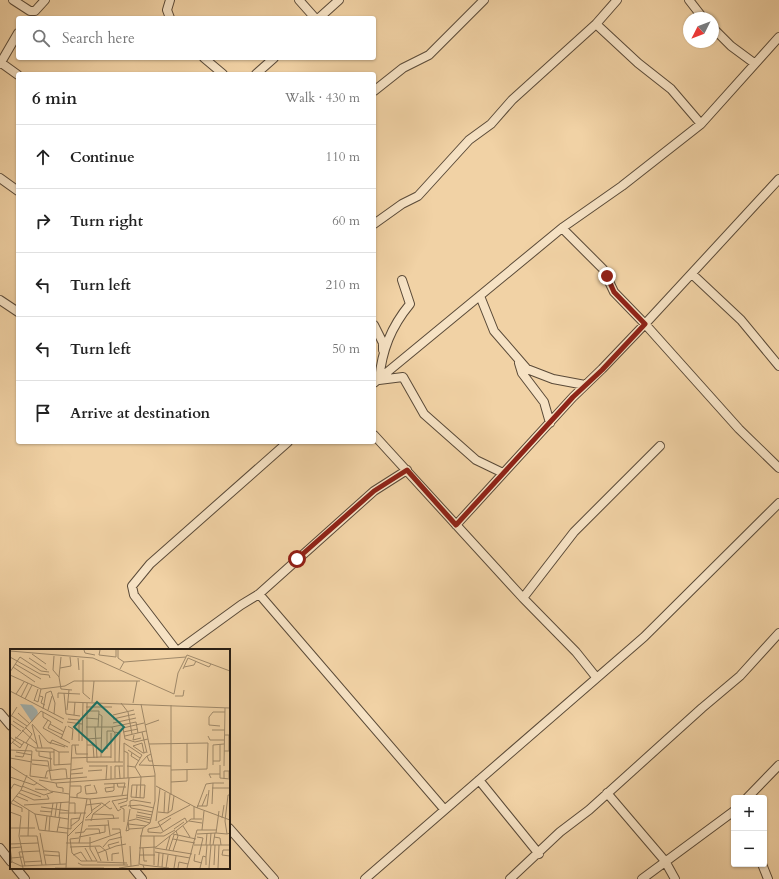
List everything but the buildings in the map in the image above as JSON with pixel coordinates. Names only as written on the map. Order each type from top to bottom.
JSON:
[{"type":"street","points":[[13,0],[28,15],[35,11],[45,0]]},
{"type":"street","points":[[169,16],[167,10],[170,0]]},
{"type":"street","points":[[299,0],[313,16]]},
{"type":"street","points":[[321,16],[339,0]]},
{"type":"street","points":[[376,89],[404,68],[429,55],[484,0]]},
{"type":"street","points":[[376,223],[402,204],[418,196],[469,140],[491,124],[512,100],[596,24],[616,0]]},
{"type":"street","points":[[690,0],[699,12]]},
{"type":"street","points":[[596,24],[638,63],[671,89],[700,124]]},
{"type":"street","points":[[719,34],[731,46],[754,63]]},
{"type":"street","points":[[16,35],[0,63],[16,74]]},
{"type":"street","points":[[376,381],[562,228],[622,186],[700,124],[779,37]]},
{"type":"street","points":[[206,60],[220,72]]},
{"type":"street","points":[[258,72],[272,60]]},
{"type":"street","points":[[0,178],[16,190]]},
{"type":"street","points":[[456,525],[585,385],[602,370],[779,179]]},
{"type":"street","points":[[562,228],[603,269],[614,292],[645,324],[739,429],[779,468]]},
{"type":"street","points":[[692,274],[741,320],[779,366]]},
{"type":"street","points":[[376,381],[383,354],[397,320],[410,304],[402,280]]},
{"type":"street","points":[[480,296],[494,331],[518,360],[534,373],[553,379],[585,385]]},
{"type":"street","points":[[0,300],[16,311]]},
{"type":"street","points":[[376,329],[383,343],[383,354]]},
{"type":"street","points":[[518,360],[522,373],[544,402],[550,423]]},
{"type":"street","points":[[376,381],[403,377],[424,414],[476,460],[503,473]]},
{"type":"street","points":[[376,437],[523,598],[576,652],[596,677]]},
{"type":"street","points":[[175,649],[134,595],[132,586],[136,579],[161,554],[286,444]]},
{"type":"street","points":[[523,598],[574,532],[660,446]]},
{"type":"street","points":[[180,649],[241,605],[259,594],[374,491],[407,470]]},
{"type":"street","points":[[365,879],[596,677],[612,666],[652,629],[779,503]]},
{"type":"street","points":[[259,594],[444,809]]},
{"type":"street","points":[[510,879],[539,854],[560,832],[588,810],[740,676],[779,634]]},
{"type":"street","points":[[0,713],[10,725]]},
{"type":"street","points":[[750,795],[779,765]]},
{"type":"street","points":[[479,780],[539,854]]},
{"type":"street","points":[[607,793],[665,861],[676,879]]},
{"type":"street","points":[[642,879],[731,813]]},
{"type":"street","points":[[230,829],[274,879]]},
{"type":"street","points":[[0,848],[10,861]]},
{"type":"street","points":[[763,867],[768,879]]},
{"type":"street","points":[[17,869],[25,879]]},
{"type":"street","points":[[134,869],[142,879]]},
{"type":"route","points":[[297,559],[374,491],[391,482],[407,470],[456,525],[573,397],[602,370],[645,324],[611,289],[607,276]]}]
